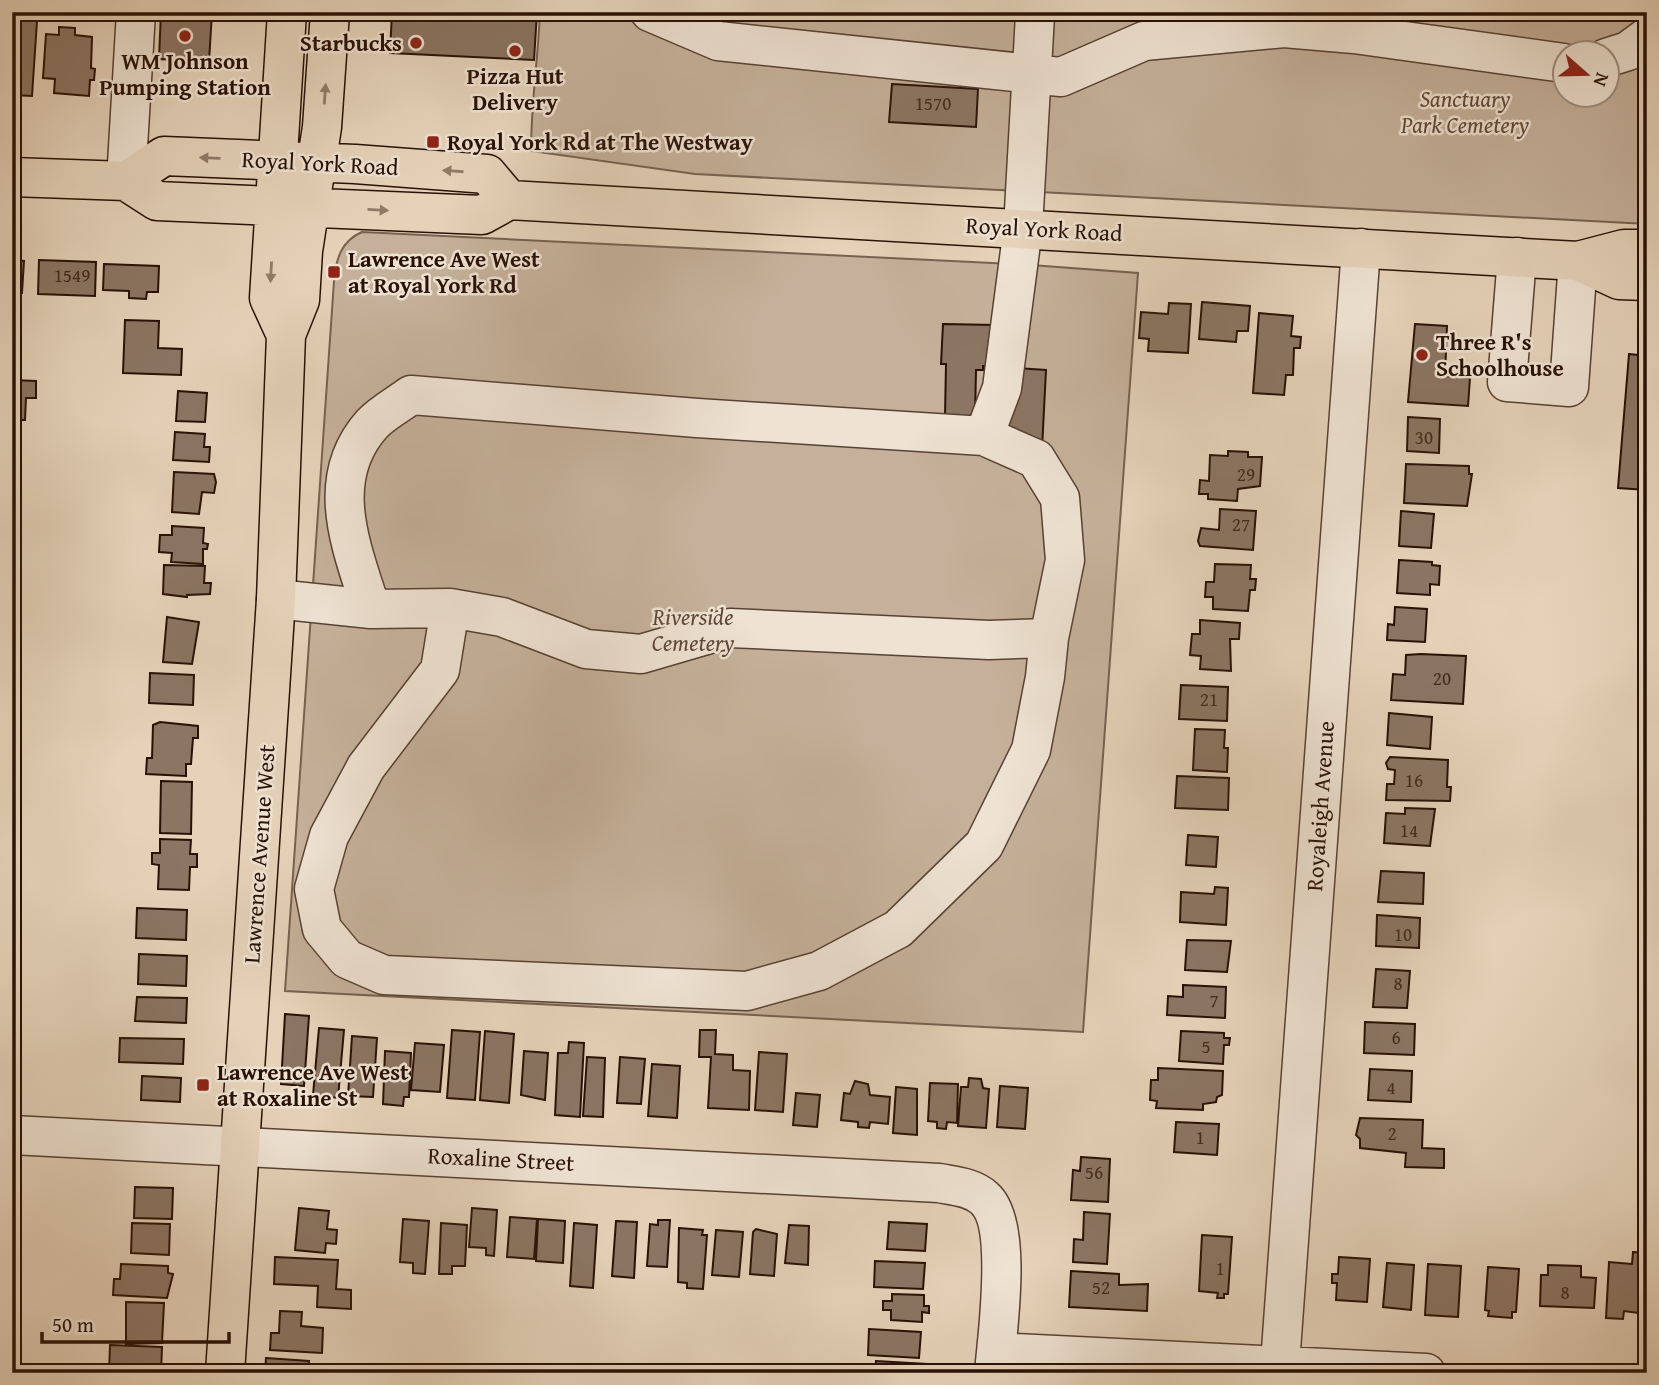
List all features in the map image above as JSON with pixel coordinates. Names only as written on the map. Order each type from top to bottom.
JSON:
[{"type":"main road","points":[[287,12],[278,160],[293,206]]},
{"type":"main road","points":[[293,206],[317,162],[330,12]]},
{"type":"main road","name":"Royal York Road","points":[[509,200],[487,174],[278,160],[164,156],[126,181],[157,201],[482,215],[509,200],[1578,261],[1623,248],[1647,249]]},
{"type":"main road","points":[[12,177],[126,181]]},
{"type":"main road","name":"Lawrence Avenue West","points":[[225,1373],[276,598],[286,335],[270,298],[293,206]]},
{"type":"main road","name":"Royal York Road","points":[[1578,261],[1619,279],[1647,281]]},
{"type":"street","points":[[126,181],[136,12]]},
{"type":"street","points":[[650,12],[718,41],[1061,77],[1144,41],[1284,28],[1354,34],[1550,61]]},
{"type":"street","points":[[984,436],[1002,388],[1023,228],[1035,15]]},
{"type":"street","points":[[1620,54],[1647,37]]},
{"type":"street","name":"Royaleigh Avenue","points":[[1280,1364],[1361,248]]},
{"type":"street","points":[[1517,257],[1507,382],[1569,387],[1578,261]]},
{"type":"street","points":[[371,609],[346,530],[345,469],[372,424],[411,395],[696,418],[984,436],[1036,459],[1060,498],[1065,560],[1031,750],[984,845],[898,929],[819,971],[747,991],[384,975],[347,959],[322,929],[314,889],[329,836],[366,767],[440,670],[450,608]]},
{"type":"street","points":[[276,598],[371,609],[450,608],[502,617],[586,649],[641,654],[730,628],[989,640],[1049,638]]},
{"type":"street","name":"Roxaline Street","points":[[12,1135],[939,1183],[967,1188],[986,1199],[998,1223],[1002,1251],[995,1362]]},
{"type":"street","points":[[995,1362],[1280,1364],[1426,1373]]},
{"type":"green space","name":"Sanctuary Park Cemetery","points":[[540,12],[1647,12],[1647,224],[695,174],[531,151]]},
{"type":"green space","name":"Riverside Cemetery","points":[[362,232],[1031,265],[1138,273],[1083,1032],[285,991],[334,281],[336,265],[344,246]]},
{"type":"building","name":"WM Johnson Pumping Station","points":[[161,12],[212,12],[209,62],[159,59]]},
{"type":"building","points":[[392,12],[537,12],[534,60],[390,53]]},
{"type":"building","points":[[12,20],[37,21],[32,96],[12,95]]},
{"type":"building","points":[[59,27],[75,28],[75,35],[92,37],[91,68],[95,69],[94,80],[90,80],[89,96],[54,93],[55,79],[43,78],[46,34],[59,35]]},
{"type":"building","points":[[892,84],[978,89],[976,127],[889,122]]},
{"type":"building","points":[[12,260],[24,261],[22,293],[12,292]]},
{"type":"building","points":[[39,260],[96,262],[95,296],[38,294]]},
{"type":"building","points":[[104,264],[159,266],[158,292],[147,292],[146,299],[129,298],[129,291],[103,290]]},
{"type":"building","points":[[1202,302],[1250,306],[1248,331],[1237,331],[1236,342],[1199,339]]},
{"type":"building","points":[[1169,303],[1191,304],[1188,353],[1148,351],[1149,339],[1139,338],[1141,312],[1168,314]]},
{"type":"building","points":[[1259,313],[1293,316],[1291,336],[1301,337],[1300,348],[1294,348],[1293,375],[1286,375],[1284,395],[1253,393]]},
{"type":"building","points":[[125,320],[159,321],[158,348],[182,349],[181,375],[123,373]]},
{"type":"building","points":[[943,324],[996,325],[994,366],[983,366],[983,370],[976,370],[975,418],[945,417],[946,364],[941,364]]},
{"type":"building","points":[[1415,324],[1447,326],[1445,376],[1470,378],[1468,406],[1408,402]]},
{"type":"building","points":[[1629,354],[1647,356],[1647,490],[1618,488]]},
{"type":"building","points":[[1016,368],[1046,370],[1042,449],[999,432]]},
{"type":"building","points":[[12,380],[36,381],[36,398],[26,398],[25,420],[12,420]]},
{"type":"building","points":[[178,391],[207,393],[205,422],[176,421]]},
{"type":"building","points":[[1408,417],[1440,419],[1439,453],[1407,451]]},
{"type":"building","points":[[175,432],[205,434],[204,447],[210,447],[209,462],[173,460]]},
{"type":"building","points":[[1228,451],[1248,452],[1248,457],[1262,457],[1260,486],[1238,489],[1237,501],[1208,499],[1208,494],[1199,494],[1200,480],[1209,481],[1210,455],[1228,456]]},
{"type":"building","points":[[12,456],[13,462],[19,463],[19,473],[12,473]]},
{"type":"building","points":[[1406,464],[1469,466],[1469,474],[1472,474],[1467,506],[1404,503]]},
{"type":"building","points":[[174,472],[214,474],[214,493],[202,492],[199,514],[172,512]]},
{"type":"building","points":[[12,496],[19,496],[17,525],[12,525]]},
{"type":"building","points":[[1220,509],[1256,511],[1253,550],[1200,546],[1198,541],[1201,528],[1219,530]]},
{"type":"building","points":[[1401,511],[1434,514],[1431,548],[1399,546]]},
{"type":"building","points":[[172,526],[204,528],[203,543],[208,544],[207,549],[203,549],[203,564],[171,562],[172,553],[159,552],[160,535],[172,535]]},
{"type":"building","points":[[1399,560],[1432,562],[1432,565],[1440,566],[1439,585],[1430,584],[1430,595],[1397,593]]},
{"type":"building","points":[[1215,564],[1251,565],[1250,579],[1256,579],[1255,590],[1250,590],[1248,611],[1213,609],[1213,597],[1205,597],[1206,582],[1214,582]]},
{"type":"building","points":[[164,565],[205,566],[204,583],[211,583],[210,594],[187,597],[163,594]]},
{"type":"building","points":[[1395,607],[1427,609],[1425,642],[1387,640],[1388,624],[1394,625]]},
{"type":"building","points":[[167,617],[199,622],[192,664],[163,662]]},
{"type":"building","points":[[1200,620],[1240,623],[1239,639],[1230,639],[1231,671],[1200,669],[1201,656],[1190,655],[1192,634],[1200,634]]},
{"type":"building","points":[[1406,655],[1466,656],[1463,704],[1391,700],[1393,674],[1405,675]]},
{"type":"building","points":[[150,673],[194,675],[193,705],[149,703]]},
{"type":"building","points":[[1181,685],[1228,687],[1227,721],[1179,719]]},
{"type":"building","points":[[1389,713],[1432,717],[1430,749],[1387,745]]},
{"type":"building","points":[[160,722],[198,726],[198,738],[193,738],[191,764],[186,764],[186,776],[146,774],[147,758],[152,758],[153,725]]},
{"type":"building","points":[[1195,729],[1225,730],[1224,748],[1228,748],[1227,772],[1193,770]]},
{"type":"building","points":[[1390,757],[1448,760],[1447,787],[1451,787],[1450,801],[1386,800],[1387,784],[1394,784],[1395,770],[1388,769],[1386,763]]},
{"type":"building","points":[[1177,776],[1229,778],[1228,810],[1175,808]]},
{"type":"building","points":[[12,777],[17,777],[15,795],[21,796],[21,808],[15,808],[14,825]]},
{"type":"building","points":[[161,781],[192,782],[191,834],[160,833]]},
{"type":"building","points":[[1645,801],[1647,835],[1643,835]]},
{"type":"building","points":[[1405,808],[1435,809],[1430,846],[1384,843],[1386,813],[1405,814]]},
{"type":"building","points":[[1188,835],[1218,837],[1216,867],[1186,865]]},
{"type":"building","points":[[160,839],[191,840],[190,854],[197,854],[197,867],[190,867],[189,890],[158,889],[159,865],[152,864],[152,853],[160,853]]},
{"type":"building","points":[[1381,871],[1424,873],[1423,904],[1378,902]]},
{"type":"building","points":[[1215,887],[1228,888],[1226,925],[1180,922],[1181,892],[1214,894]]},
{"type":"building","points":[[137,908],[187,910],[186,940],[136,938]]},
{"type":"building","points":[[1377,915],[1420,918],[1419,948],[1376,946]]},
{"type":"building","points":[[1187,940],[1231,941],[1227,972],[1185,970]]},
{"type":"building","points":[[139,954],[187,956],[186,986],[138,984]]},
{"type":"building","points":[[1376,969],[1410,971],[1407,1008],[1373,1007]]},
{"type":"building","points":[[1183,985],[1226,987],[1225,1018],[1167,1015],[1168,996],[1183,997]]},
{"type":"building","points":[[137,997],[187,998],[186,1023],[135,1021]]},
{"type":"building","points":[[285,1014],[309,1016],[304,1086],[281,1084]]},
{"type":"building","points":[[1365,1022],[1415,1024],[1414,1055],[1364,1053]]},
{"type":"building","points":[[319,1028],[344,1030],[338,1098],[313,1095]]},
{"type":"building","points":[[452,1030],[480,1032],[475,1100],[447,1098]]},
{"type":"building","points":[[700,1030],[716,1030],[715,1054],[733,1055],[733,1070],[750,1071],[749,1110],[708,1108],[711,1057],[699,1057]]},
{"type":"building","points":[[485,1031],[514,1034],[509,1103],[480,1100]]},
{"type":"building","points":[[1181,1031],[1224,1033],[1224,1038],[1230,1038],[1229,1045],[1224,1045],[1223,1064],[1179,1061]]},
{"type":"building","points":[[352,1036],[377,1038],[373,1097],[348,1096]]},
{"type":"building","points":[[120,1038],[184,1039],[183,1064],[119,1062]]},
{"type":"building","points":[[569,1042],[584,1043],[580,1117],[555,1115],[558,1053],[568,1053]]},
{"type":"building","points":[[415,1043],[444,1045],[440,1092],[411,1090]]},
{"type":"building","points":[[385,1051],[411,1053],[409,1097],[404,1097],[403,1106],[383,1104]]},
{"type":"building","points":[[524,1051],[548,1053],[545,1100],[521,1095]]},
{"type":"building","points":[[759,1052],[787,1054],[783,1112],[755,1110]]},
{"type":"building","points":[[587,1057],[605,1058],[603,1117],[583,1116]]},
{"type":"building","points":[[620,1057],[645,1059],[641,1104],[617,1103]]},
{"type":"building","points":[[652,1064],[680,1066],[677,1118],[648,1116]]},
{"type":"building","points":[[1158,1068],[1223,1071],[1222,1095],[1217,1097],[1216,1102],[1203,1104],[1203,1110],[1156,1108],[1157,1101],[1150,1100],[1151,1080],[1158,1080]]},
{"type":"building","points":[[1370,1069],[1412,1071],[1411,1102],[1368,1100]]},
{"type":"building","points":[[142,1076],[181,1078],[180,1102],[141,1100]]},
{"type":"building","points":[[969,1078],[981,1079],[983,1088],[989,1089],[986,1128],[958,1126],[961,1087],[968,1087]]},
{"type":"building","points":[[855,1081],[868,1084],[870,1095],[890,1097],[888,1124],[870,1122],[869,1128],[858,1127],[858,1122],[841,1120],[844,1093],[850,1094]]},
{"type":"building","points":[[930,1083],[958,1084],[957,1123],[947,1122],[946,1129],[937,1128],[937,1122],[928,1121]]},
{"type":"building","points":[[1000,1086],[1028,1088],[1025,1129],[997,1127]]},
{"type":"building","points":[[896,1087],[917,1089],[917,1135],[893,1133]]},
{"type":"building","points":[[796,1093],[820,1095],[817,1127],[793,1125]]},
{"type":"building","points":[[1360,1118],[1423,1120],[1422,1148],[1444,1149],[1444,1168],[1405,1167],[1406,1153],[1360,1148],[1360,1139],[1356,1135]]},
{"type":"building","points":[[1176,1122],[1219,1124],[1217,1155],[1174,1152]]},
{"type":"building","points":[[1081,1157],[1110,1159],[1108,1202],[1071,1200],[1073,1170],[1080,1171]]},
{"type":"building","points":[[135,1187],[173,1188],[172,1219],[134,1218]]},
{"type":"building","points":[[299,1208],[329,1211],[327,1229],[337,1230],[336,1244],[326,1243],[325,1253],[295,1250]]},
{"type":"building","points":[[472,1208],[497,1210],[494,1256],[486,1255],[486,1248],[469,1247]]},
{"type":"building","points":[[1084,1212],[1110,1214],[1107,1264],[1073,1262],[1074,1239],[1083,1240]]},
{"type":"building","points":[[510,1217],[537,1219],[534,1259],[507,1257]]},
{"type":"building","points":[[403,1219],[429,1221],[425,1274],[413,1273],[413,1263],[400,1262]]},
{"type":"building","points":[[538,1219],[565,1221],[563,1263],[536,1261]]},
{"type":"building","points":[[658,1220],[670,1220],[667,1267],[647,1266],[650,1224],[658,1225]]},
{"type":"building","points":[[616,1221],[637,1222],[634,1278],[612,1276]]},
{"type":"building","points":[[889,1222],[927,1224],[925,1251],[887,1249]]},
{"type":"building","points":[[132,1223],[170,1224],[169,1255],[131,1253]]},
{"type":"building","points":[[441,1223],[467,1225],[465,1266],[452,1266],[452,1274],[439,1274]]},
{"type":"building","points":[[574,1223],[597,1225],[593,1288],[570,1286]]},
{"type":"building","points":[[789,1225],[809,1226],[808,1265],[785,1263]]},
{"type":"building","points":[[679,1228],[703,1230],[702,1235],[707,1235],[703,1289],[687,1288],[687,1283],[678,1282]]},
{"type":"building","points":[[756,1229],[777,1234],[774,1276],[750,1274],[753,1232]]},
{"type":"building","points":[[716,1230],[743,1232],[739,1277],[712,1275]]},
{"type":"building","points":[[1202,1235],[1232,1237],[1228,1294],[1224,1294],[1224,1298],[1217,1298],[1218,1293],[1199,1291]]},
{"type":"building","points":[[1633,1252],[1647,1253],[1647,1314],[1624,1311],[1623,1319],[1606,1318],[1609,1262],[1632,1264]]},
{"type":"building","points":[[275,1257],[338,1260],[336,1289],[351,1290],[351,1309],[317,1307],[318,1286],[274,1284]]},
{"type":"building","points":[[1339,1257],[1370,1259],[1367,1302],[1336,1300],[1337,1283],[1332,1283],[1332,1274],[1338,1274]]},
{"type":"building","points":[[875,1261],[925,1263],[923,1289],[874,1287]]},
{"type":"building","points":[[1387,1263],[1414,1265],[1411,1310],[1383,1307]]},
{"type":"building","points":[[121,1264],[168,1266],[168,1273],[173,1274],[167,1298],[113,1295],[114,1279],[120,1279]]},
{"type":"building","points":[[1428,1264],[1461,1266],[1458,1317],[1425,1315]]},
{"type":"building","points":[[1548,1265],[1581,1266],[1581,1277],[1596,1278],[1594,1308],[1540,1306],[1541,1275],[1548,1275]]},
{"type":"building","points":[[1488,1267],[1519,1269],[1516,1312],[1512,1312],[1512,1318],[1488,1316],[1489,1311],[1485,1310]]},
{"type":"building","points":[[1071,1271],[1119,1274],[1119,1285],[1148,1284],[1147,1311],[1069,1307]]},
{"type":"building","points":[[892,1294],[924,1295],[924,1306],[929,1306],[929,1313],[922,1312],[922,1322],[891,1320],[891,1310],[883,1310],[883,1301],[892,1301]]},
{"type":"building","points":[[126,1302],[164,1303],[162,1343],[126,1344]]},
{"type":"building","points":[[280,1311],[302,1312],[301,1326],[323,1328],[322,1353],[270,1350],[271,1333],[279,1333]]},
{"type":"building","points":[[869,1329],[921,1332],[919,1358],[868,1355]]},
{"type":"building","points":[[110,1345],[162,1347],[161,1373],[109,1373]]},
{"type":"building","points":[[266,1358],[309,1361],[308,1373],[265,1373]]},
{"type":"building","points":[[876,1361],[927,1364],[927,1373],[875,1373]]},
{"type":"place","name":"WM Johnson Pumping Station","points":[[185,36]]},
{"type":"place","name":"Starbucks","points":[[416,43]]},
{"type":"place","name":"Pizza Hut Delivery","points":[[515,51]]},
{"type":"place","name":"Royal York Rd at The Westway","points":[[433,142]]},
{"type":"place","name":"Lawrence Ave West at Royal York Rd","points":[[334,272]]},
{"type":"place","name":"Three R's Schoolhouse","points":[[1422,355]]},
{"type":"place","name":"Lawrence Ave West at Roxaline St","points":[[203,1085]]}]
